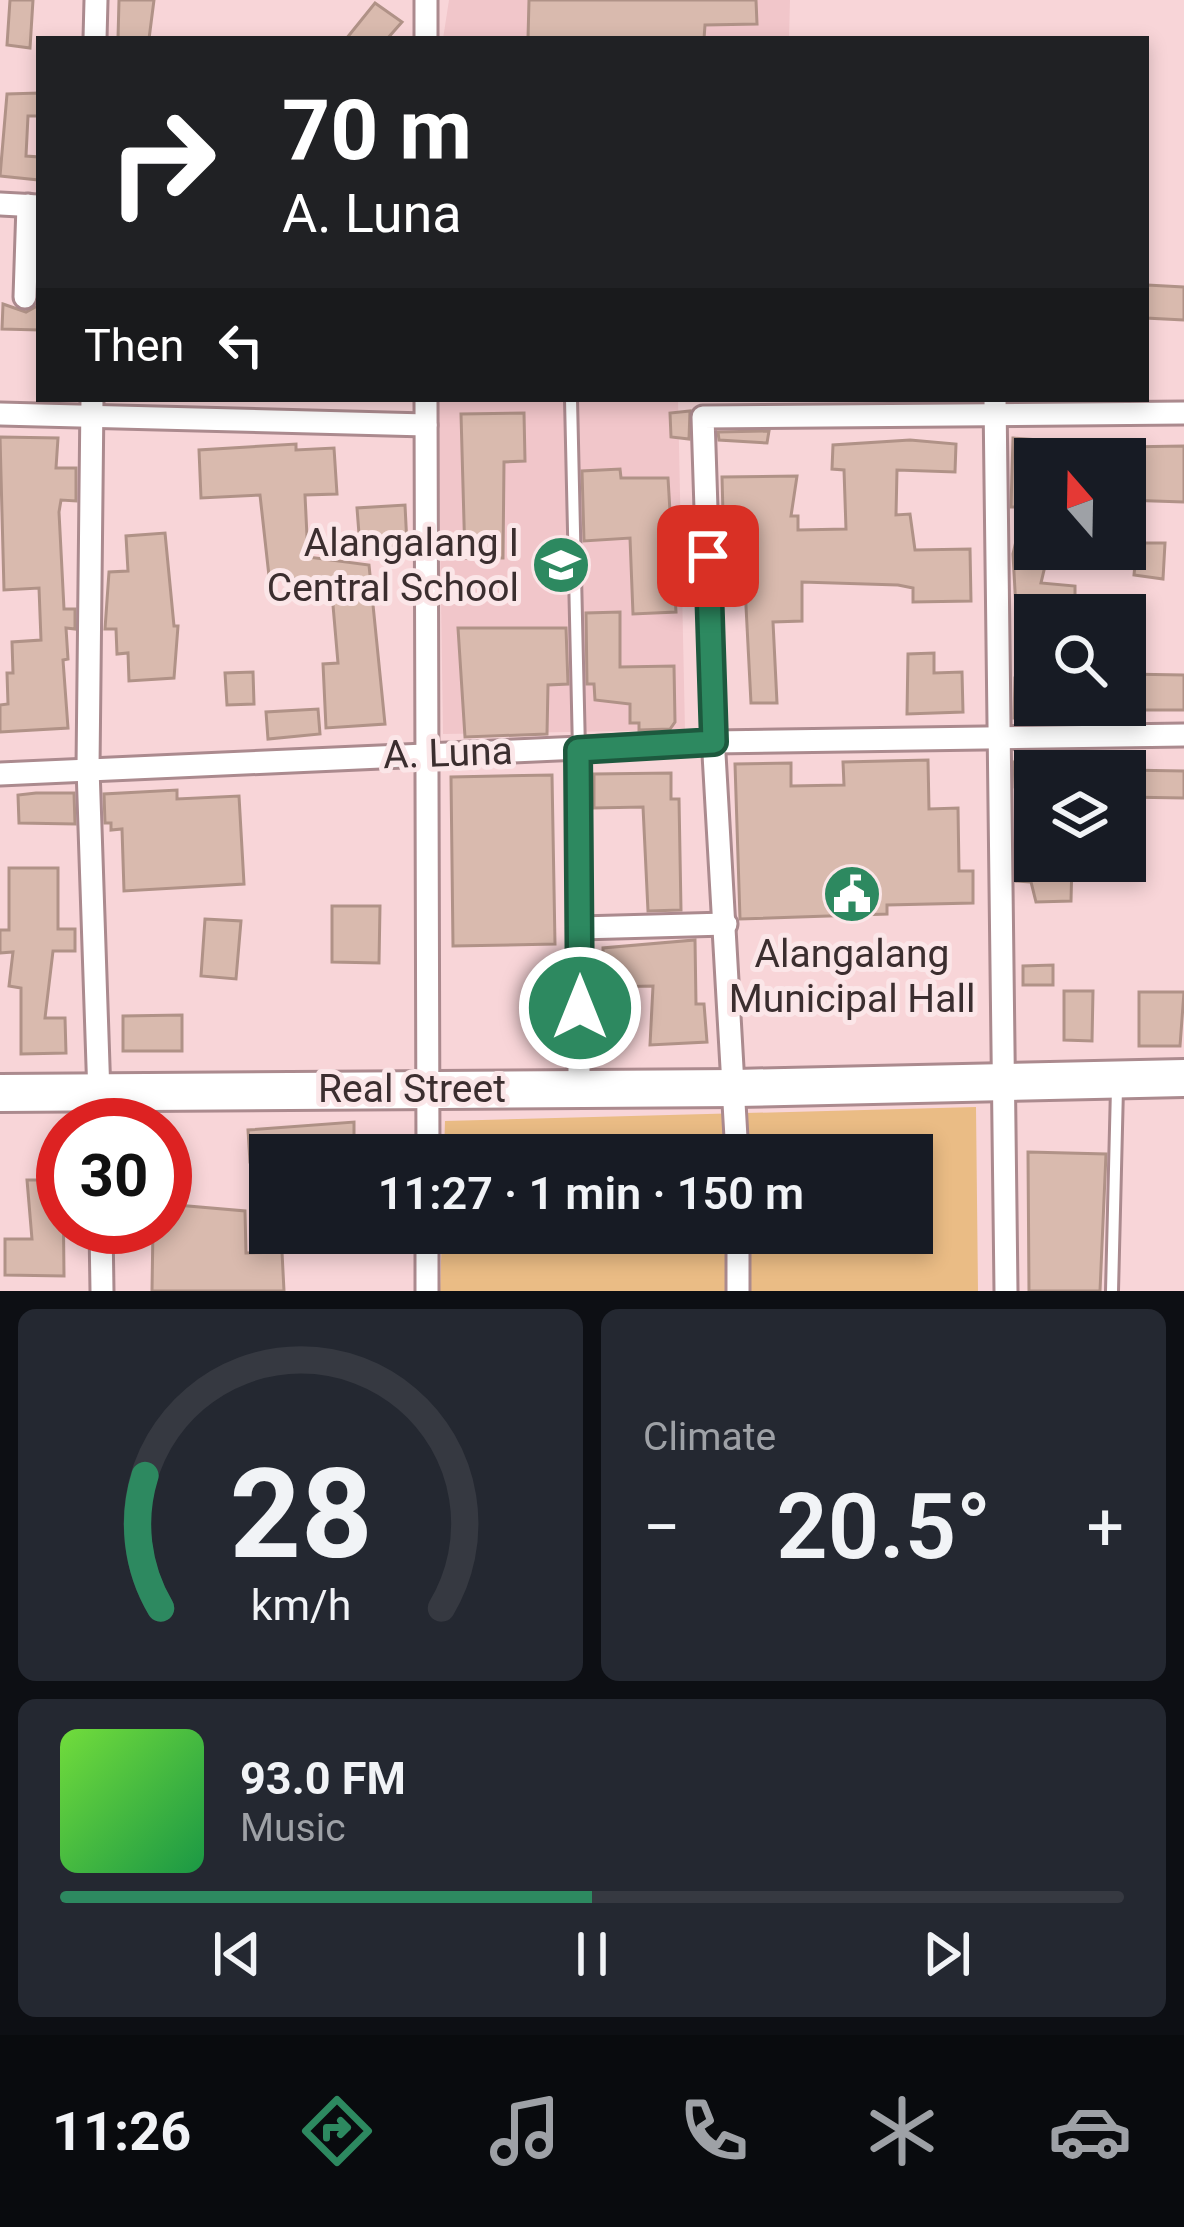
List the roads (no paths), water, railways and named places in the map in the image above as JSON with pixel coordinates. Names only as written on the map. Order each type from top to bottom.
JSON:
[{"type":"highway","name":"Real Street","points":[[192,1103],[429,1089],[1184,1078]]},
{"type":"highway","name":"Real Street","points":[[0,1093],[36,1098]]},
{"type":"street","points":[[95,36],[96,0]]},
{"type":"street","points":[[426,0],[426,36]]},
{"type":"street","points":[[0,205],[34,205],[32,298],[0,297]]},
{"type":"street","points":[[426,402],[428,1134]]},
{"type":"street","points":[[994,407],[1006,1291]]},
{"type":"street","points":[[737,1134],[714,742],[703,417],[994,407],[1184,413]]},
{"type":"street","points":[[0,414],[93,408],[426,425]]},
{"type":"street","points":[[93,408],[88,769],[100,1098]]},
{"type":"street","name":"A. Luna","points":[[0,774],[714,742],[1184,735]]},
{"type":"street","points":[[578,750],[579,1088]]},
{"type":"street","points":[[580,928],[726,924]]},
{"type":"street","points":[[101,1254],[102,1291]]},
{"type":"street","points":[[427,1254],[427,1291]]},
{"type":"street","points":[[737,1254],[738,1291]]},
{"type":"lane","points":[[571,402],[578,750]]},
{"type":"lane","points":[[1112,1291],[1118,1078]]},
{"type":"place","name":"Alangalang I Central School","points":[[561,565]]},
{"type":"place","name":"Alangalang Municipal Hall","points":[[852,894]]}]
